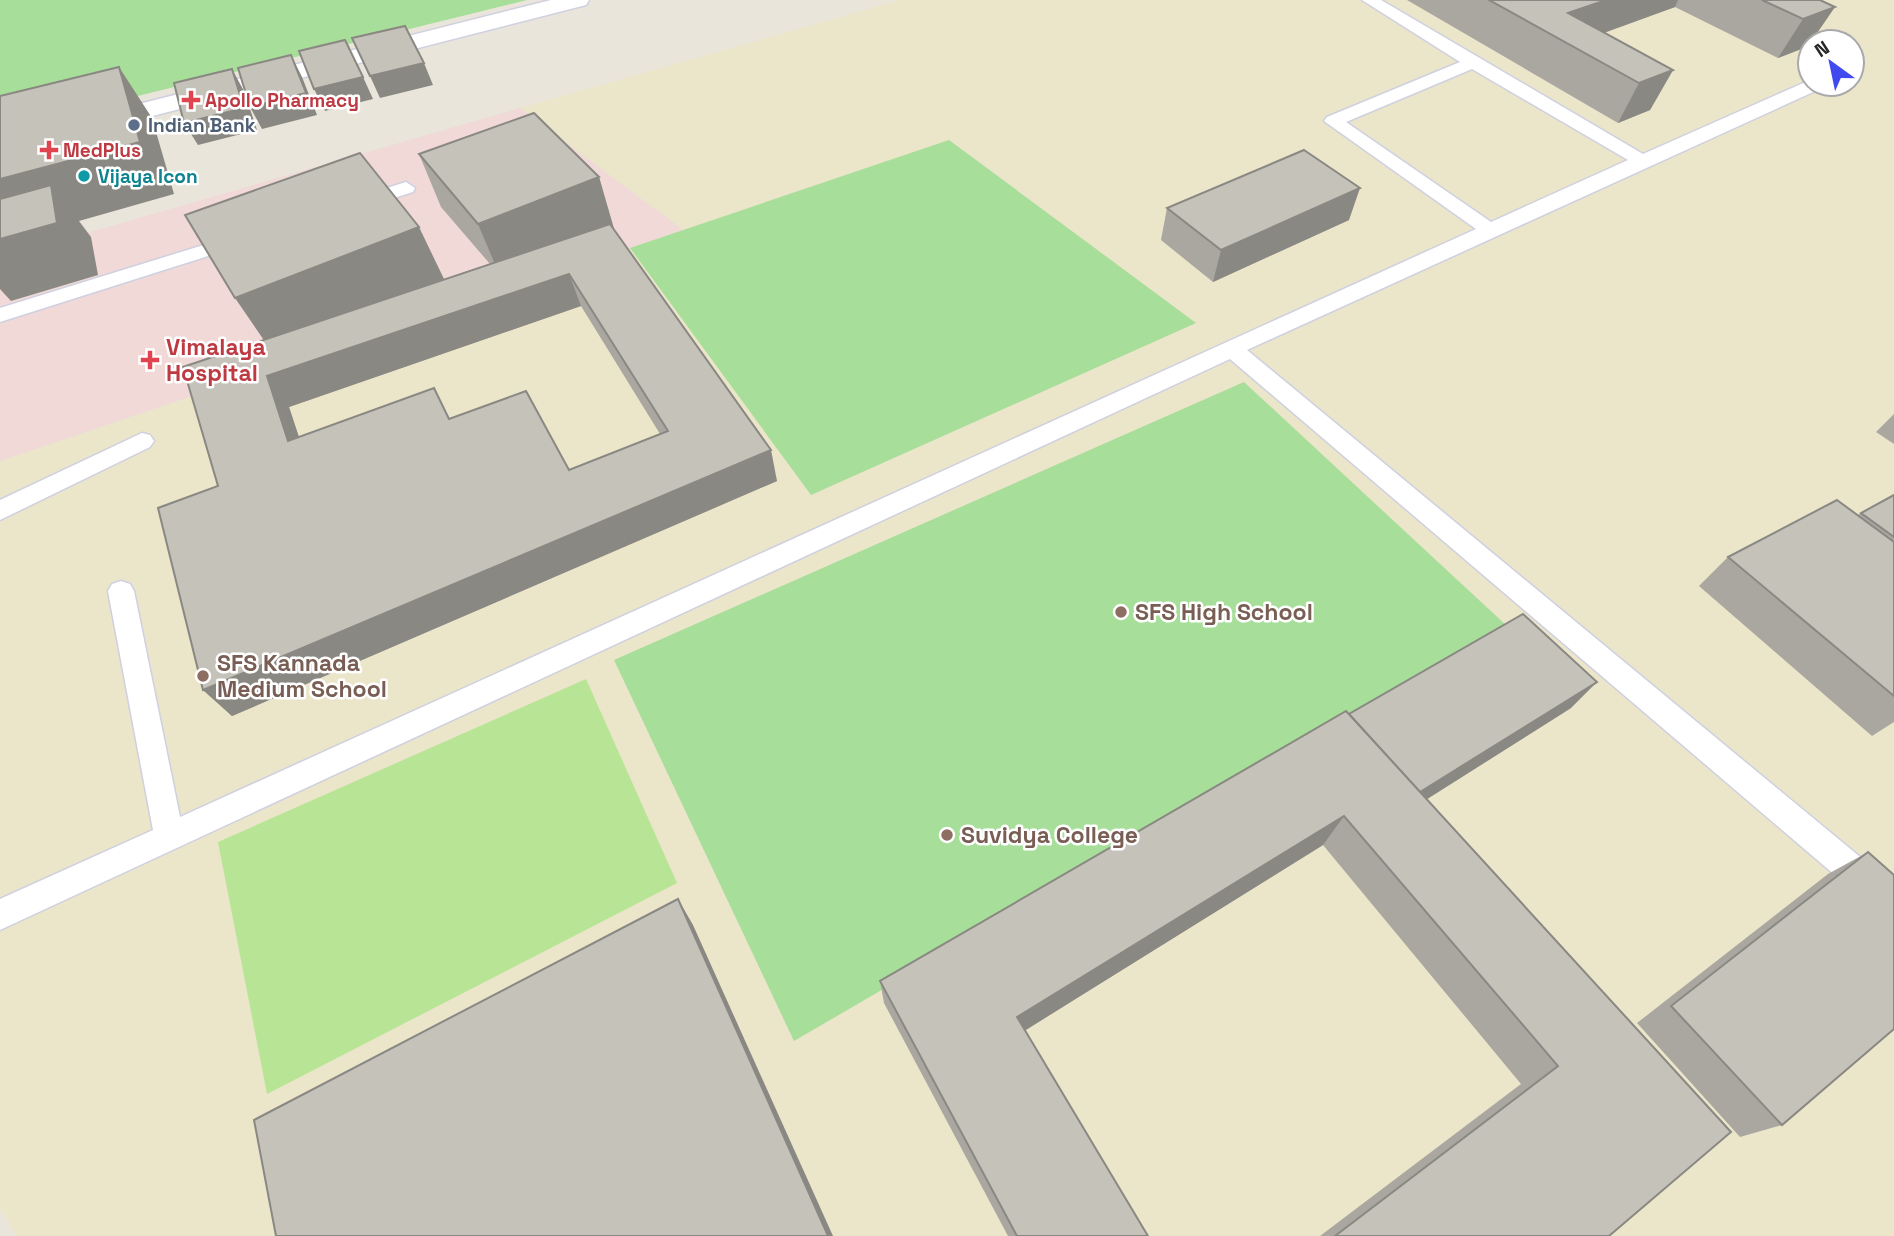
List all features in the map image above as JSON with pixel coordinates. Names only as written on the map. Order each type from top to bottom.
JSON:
[{"type":"street","points":[[0,147],[578,0]]},
{"type":"lane","points":[[1370,0],[1642,161]]},
{"type":"lane","points":[[1473,63],[1333,121],[1490,230]]},
{"type":"lane","points":[[0,915],[1490,230],[1796,93]]},
{"type":"lane","points":[[341,209],[406,188]]},
{"type":"lane","points":[[0,315],[262,233]]},
{"type":"lane","points":[[1232,349],[1894,905]]},
{"type":"lane","points":[[0,511],[142,441]]},
{"type":"lane","points":[[121,591],[169,837]]},
{"type":"shaded area","name":"Suvidya College","points":[[900,0],[1894,0],[1894,1236],[17,1236],[0,1209],[0,461],[683,230],[520,108]]},
{"type":"shaded area","name":"Vimalaya Hospital","points":[[520,108],[683,230],[0,461],[0,258]]},
{"type":"green space","points":[[0,0],[527,0],[0,130]]},
{"type":"green space","points":[[949,140],[1196,323],[811,495],[630,248]]},
{"type":"green space","points":[[1244,382],[1507,626],[794,1041],[614,660]]},
{"type":"green space","points":[[586,679],[677,883],[267,1094],[218,842]]},
{"type":"building","points":[[1489,0],[1606,0],[1568,13],[1673,70],[1639,83]]},
{"type":"building","points":[[1762,0],[1820,0],[1835,7],[1803,19]]},
{"type":"building","points":[[405,26],[424,63],[370,76],[352,38]]},
{"type":"building","points":[[345,40],[363,77],[314,89],[299,51]]},
{"type":"building","points":[[291,55],[306,93],[250,107],[238,68]]},
{"type":"building","points":[[119,67],[140,142],[0,179],[0,96]]},
{"type":"building","points":[[232,69],[244,108],[184,123],[174,83]]},
{"type":"building","points":[[534,113],[599,177],[478,224],[419,154]]},
{"type":"building","points":[[1304,150],[1360,188],[1221,250],[1167,208]]},
{"type":"building","points":[[360,153],[419,227],[235,298],[185,215]]},
{"type":"building","points":[[51,185],[57,223],[0,239],[0,199]]},
{"type":"building","points":[[610,224],[771,450],[203,690],[158,508],[218,486],[183,367]],"holes":[[[569,274],[668,431],[569,470],[526,391],[449,419],[434,388],[288,441],[267,376]]]},
{"type":"building","points":[[1894,495],[1894,537],[1861,513]]},
{"type":"building","points":[[1837,500],[1894,542],[1894,696],[1728,557]]},
{"type":"building","points":[[1523,614],[1597,682],[1420,792],[1349,714]]},
{"type":"building","points":[[1346,711],[1731,1132],[1609,1236],[1335,1236],[1558,1066],[1344,816],[1017,1017],[1148,1236],[1017,1236],[880,981]]},
{"type":"building","points":[[1868,852],[1894,875],[1894,1029],[1782,1125],[1671,1006]]},
{"type":"building","points":[[678,899],[828,1236],[276,1236],[254,1120]]},
{"type":"place","name":"Apollo Pharmacy","points":[[191,100]]},
{"type":"place","name":"Indian Bank","points":[[134,125]]},
{"type":"place","name":"MedPlus","points":[[49,150]]},
{"type":"place","name":"Vijaya Icon","points":[[84,176]]},
{"type":"place","name":"Vimalaya Hospital","points":[[150,360]]},
{"type":"place","name":"SFS High School","points":[[1121,612]]},
{"type":"place","name":"SFS Kannada Medium School","points":[[203,676]]},
{"type":"place","name":"Suvidya College","points":[[947,835]]}]
